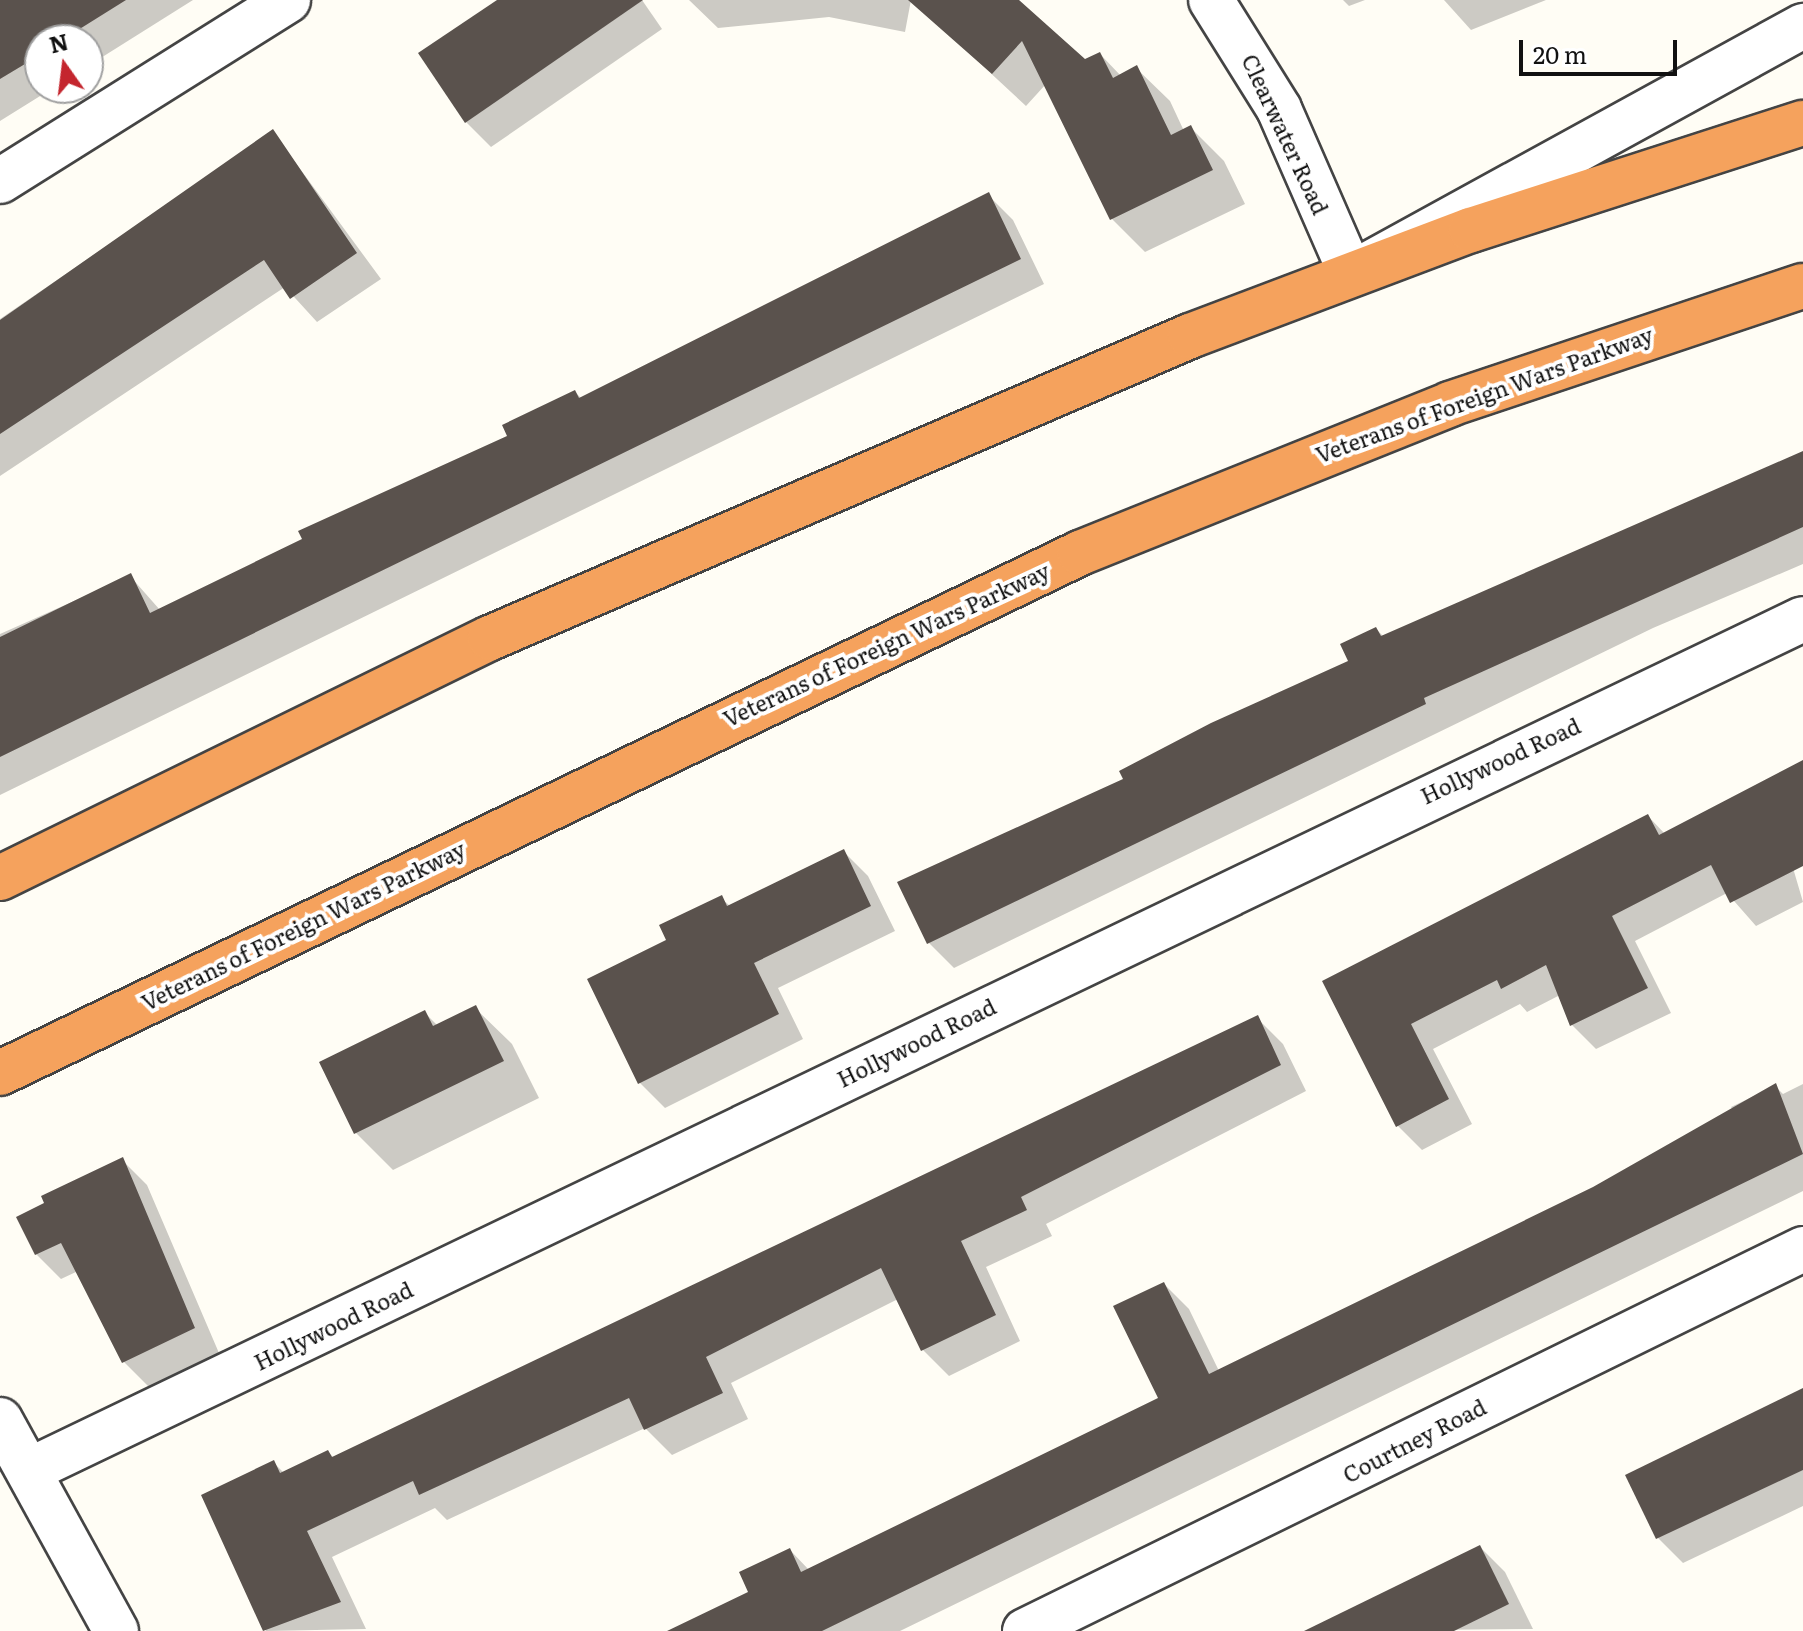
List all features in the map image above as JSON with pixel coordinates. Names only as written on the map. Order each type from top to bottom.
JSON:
[{"type":"highway","points":[[0,878],[650,566],[1351,274],[1803,123]]},
{"type":"highway","name":"Veterans of Foreign Wars Parkway","points":[[0,1073],[1080,553],[1450,404],[1803,286]]},
{"type":"street","points":[[0,181],[288,0]]},
{"type":"street","name":"Clearwater Road","points":[[1211,0],[1279,109],[1351,274]]},
{"type":"street","points":[[1351,274],[1803,26]]},
{"type":"street","name":"Hollywood Road","points":[[32,1469],[1803,619]]},
{"type":"street","name":"Courtney Road","points":[[1025,1631],[1803,1249]]},
{"type":"street","points":[[0,1420],[32,1469],[116,1631]]},
{"type":"building","points":[[0,0],[126,0],[88,24],[24,24],[24,65],[0,79]]},
{"type":"building","points":[[497,0],[643,0],[465,123],[418,53]]},
{"type":"building","points":[[908,0],[1019,0],[1085,59],[1100,52],[1113,78],[1137,65],[1171,135],[1191,125],[1213,170],[1110,220],[1022,41],[992,74]]},
{"type":"building","points":[[273,129],[357,253],[290,299],[264,260],[0,434],[0,320]]},
{"type":"building","points":[[989,192],[1021,259],[0,757],[0,637],[131,573],[150,613],[302,539],[298,531],[507,436],[502,425],[575,390],[579,398]]},
{"type":"building","points":[[1803,451],[1803,527],[1424,698],[1426,704],[927,944],[897,882],[1123,779],[1119,771],[1211,723],[1348,661],[1340,644],[1376,627],[1381,636]]},
{"type":"building","points":[[1803,760],[1803,866],[1730,903],[1711,865],[1612,916],[1648,988],[1570,1026],[1546,965],[1501,989],[1497,980],[1411,1024],[1449,1099],[1396,1127],[1322,981],[1648,814],[1659,835]]},
{"type":"building","points":[[844,849],[871,906],[754,963],[779,1014],[638,1084],[587,979],[666,940],[659,925],[722,895],[727,906]]},
{"type":"building","points":[[476,1005],[504,1061],[354,1134],[319,1062],[425,1010],[433,1026]]},
{"type":"building","points":[[1258,1015],[1281,1065],[1021,1197],[1027,1210],[961,1241],[996,1315],[921,1351],[881,1268],[706,1357],[723,1393],[644,1430],[629,1398],[419,1495],[413,1481],[307,1531],[341,1602],[263,1631],[201,1495],[274,1460],[280,1473],[328,1450],[332,1457]]},
{"type":"building","points":[[1776,1083],[1803,1154],[822,1631],[667,1631],[748,1592],[739,1572],[790,1548],[801,1572],[1158,1398],[1113,1306],[1164,1282],[1209,1374],[1593,1187]]},
{"type":"building","points":[[123,1157],[195,1328],[122,1363],[61,1243],[35,1255],[16,1217],[44,1203],[41,1196]]},
{"type":"building","points":[[1803,1388],[1803,1470],[1656,1539],[1625,1475]]},
{"type":"building","points":[[1480,1545],[1509,1604],[1454,1631],[1304,1631]]}]
